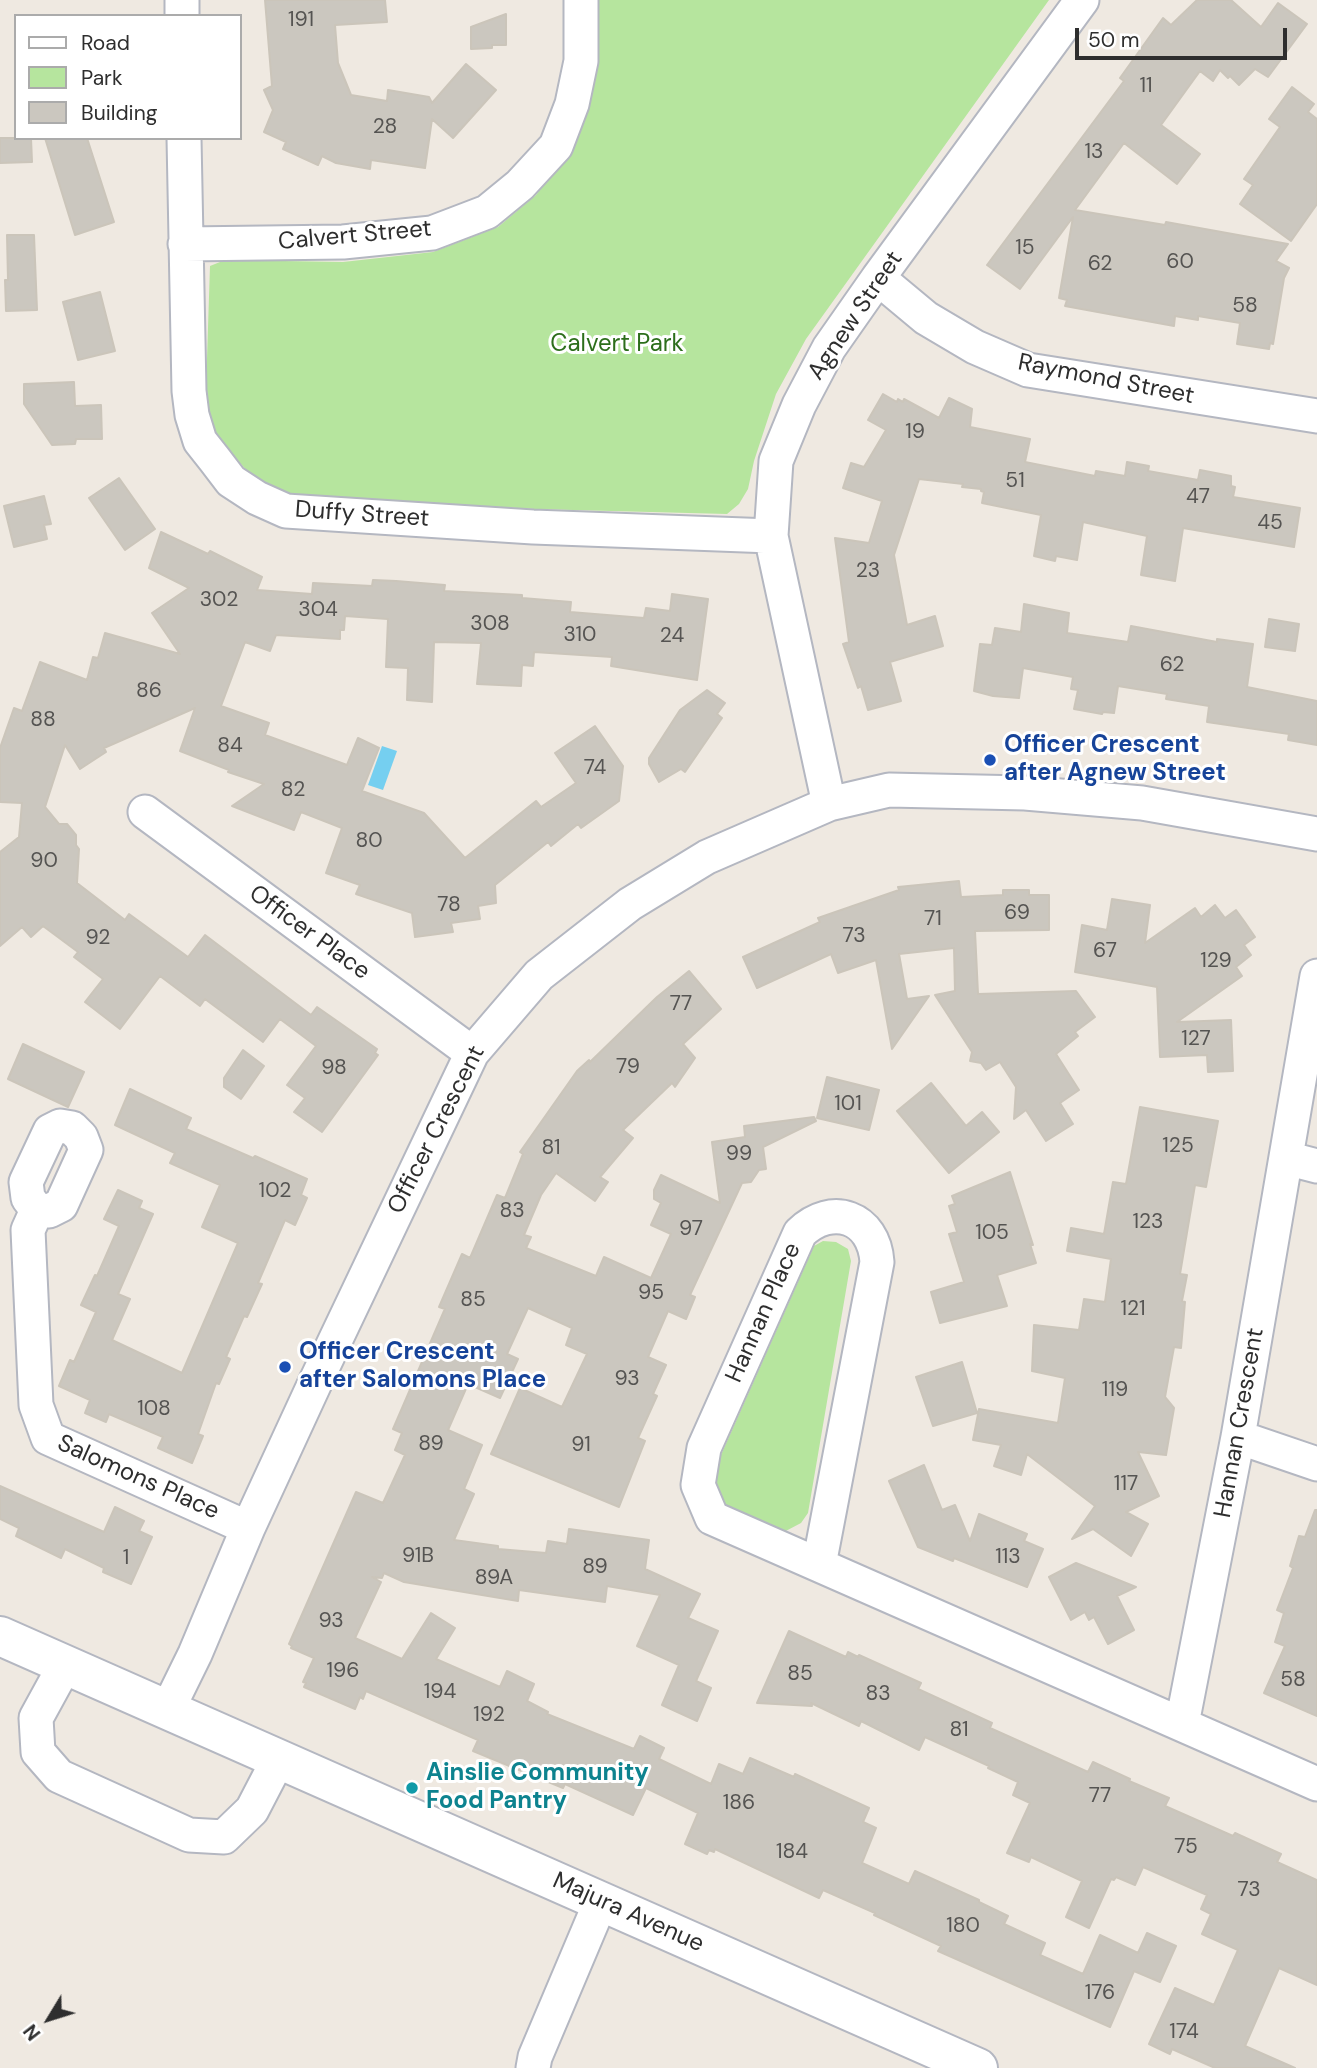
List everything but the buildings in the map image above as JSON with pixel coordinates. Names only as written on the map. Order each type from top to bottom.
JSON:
[{"type":"main road","name":"Majura Avenue","points":[[0,1636],[978,2068]]},
{"type":"street","name":"Calvert Street","points":[[185,244],[343,242],[432,233],[487,212],[520,185],[556,146],[572,104],[581,61],[581,0]]},
{"type":"street","name":"Agnew Street","points":[[829,804],[771,536],[776,461],[799,405],[829,348],[1082,0]]},
{"type":"street","name":"Duffy Street","points":[[184,140],[189,391],[192,415],[200,441],[231,481],[257,498],[286,510],[533,527],[771,536]]},
{"type":"street","name":"Raymond Street","points":[[878,278],[926,318],[975,347],[1028,370],[1317,416]]},
{"type":"street","name":"Officer Crescent","points":[[167,1711],[373,1256],[472,1053],[539,975],[630,904],[707,857],[829,804],[889,790],[1025,793],[1142,803],[1317,834]]},
{"type":"street","name":"Officer Place","points":[[145,812],[472,1053]]},
{"type":"street","name":"Hannan Crescent","points":[[1182,1724],[1238,1437],[1301,1162],[1317,976]]},
{"type":"street","name":"Salomons Place","points":[[37,1210],[28,1230],[36,1405],[48,1438],[248,1528]]},
{"type":"street","name":"Hannan Place","points":[[819,1565],[877,1262],[873,1240],[865,1229],[838,1216],[810,1223],[794,1243],[704,1448],[698,1485],[712,1518],[819,1565],[1182,1724]]},
{"type":"street","points":[[1238,1437],[1317,1464]]},
{"type":"street","points":[[65,1665],[36,1718],[38,1752],[58,1776],[188,1835],[224,1837],[252,1810],[279,1758]]},
{"type":"street","points":[[1182,1724],[1317,1784]]},
{"type":"street","points":[[533,2068],[601,1901]]},
{"type":"green space","name":"Calvert Park","points":[[596,0],[1049,0],[806,339],[776,394],[754,461],[748,489],[739,504],[727,514],[534,509],[288,494],[263,484],[248,472],[218,438],[209,413],[206,389],[210,266],[225,260],[343,262],[433,252],[498,227],[536,195],[567,154]]},
{"type":"green space","points":[[823,1241],[836,1242],[848,1249],[851,1261],[808,1513],[801,1523],[782,1533],[723,1510],[712,1475],[814,1246]]},
{"type":"water","points":[[382,746],[397,751],[383,790],[368,785]]},
{"type":"place","name":"Officer Crescent after Agnew Street","points":[[990,760]]},
{"type":"place","name":"Officer Crescent after Salomons Place","points":[[285,1367]]},
{"type":"place","name":"Ainslie Community Food Pantry","points":[[412,1788]]}]
